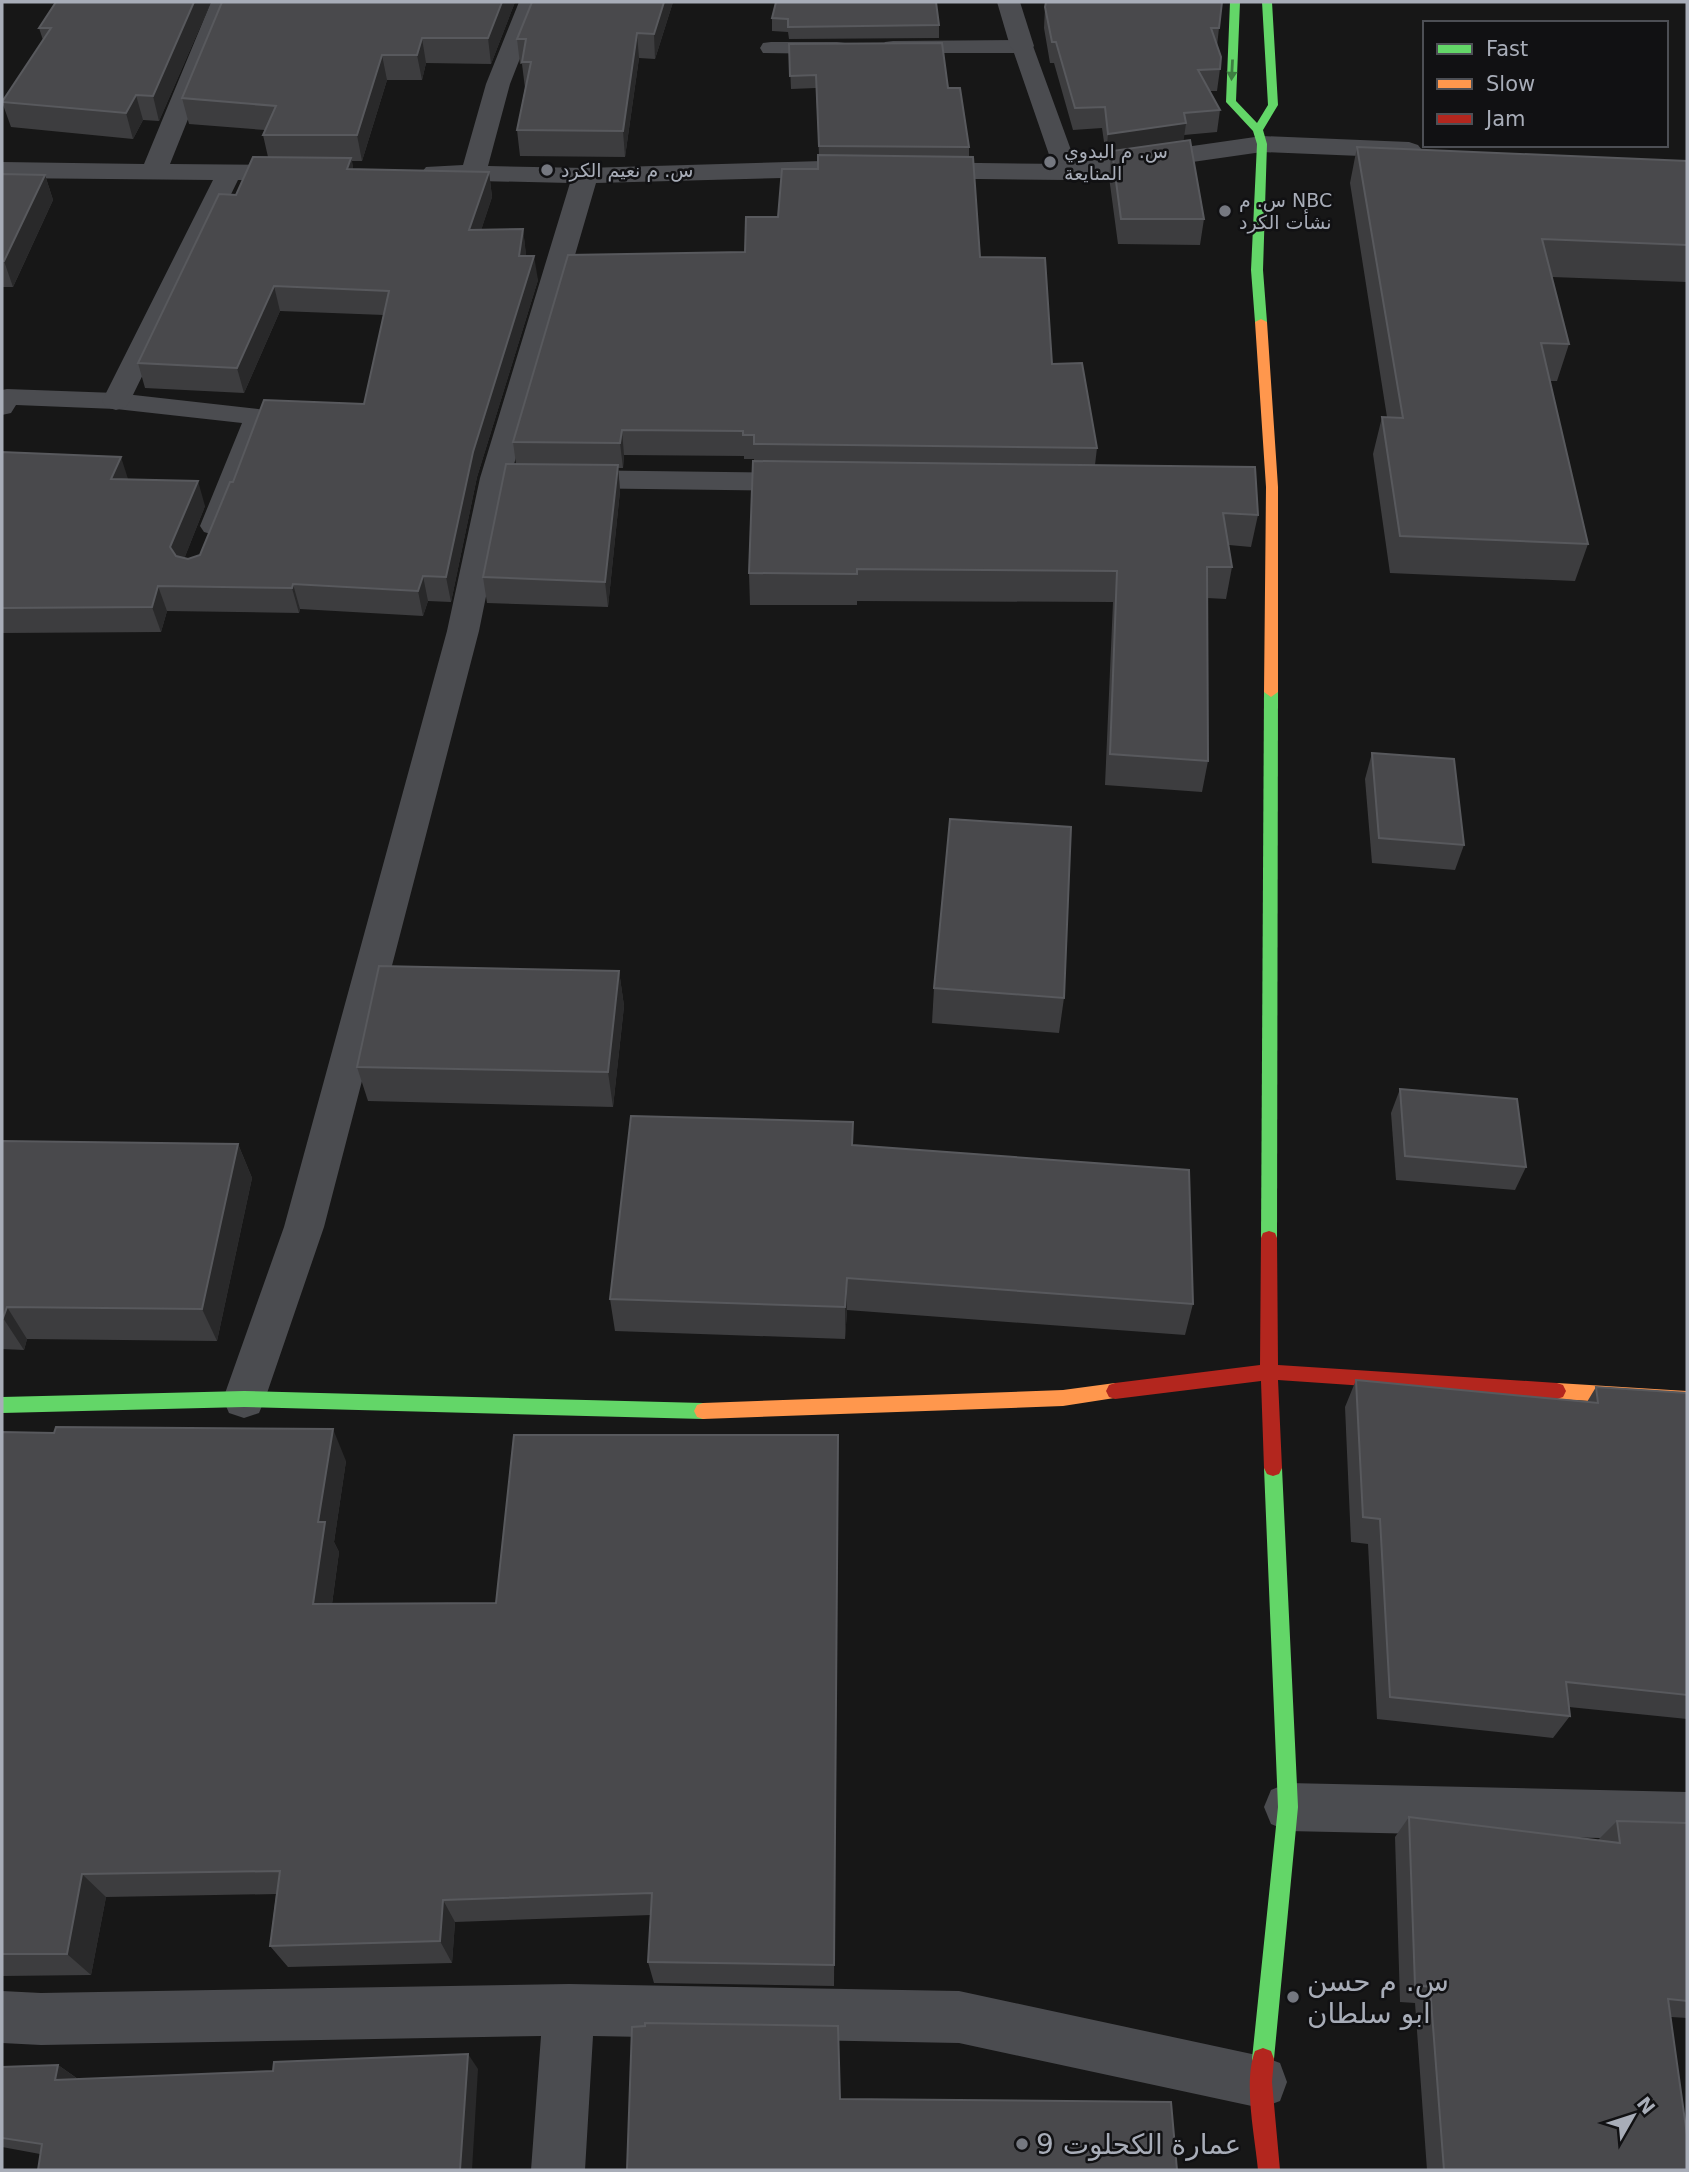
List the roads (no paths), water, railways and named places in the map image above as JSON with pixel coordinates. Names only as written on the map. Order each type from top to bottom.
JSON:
[{"type":"street","points":[[154,171],[223,2]]},
{"type":"street","points":[[474,172],[498,84],[530,2]]},
{"type":"street","points":[[1008,2],[1022,46]]},
{"type":"street","points":[[1235,2],[1231,102],[1260,137]]},
{"type":"street","points":[[1266,2],[1273,105],[1260,137],[1257,270],[1258,487],[1269,1372],[1288,1807],[1261,2082],[1269,2170]]},
{"type":"street","points":[[406,173],[474,172],[584,176],[822,169],[1067,172],[1260,137],[1426,151]]},
{"type":"street","points":[[2,170],[324,173]]},
{"type":"street","points":[[116,401],[229,173]]},
{"type":"street","points":[[244,1399],[304,1227],[463,631],[519,479],[584,176]]},
{"type":"street","points":[[519,479],[828,482]]},
{"type":"street","points":[[2,1405],[244,1399],[682,1412],[1063,1398],[1269,1372],[1687,1399]]},
{"type":"street","points":[[1288,1807],[1687,1816]]},
{"type":"street","points":[[2,2017],[41,2019],[569,2011],[960,2017],[1261,2082]]},
{"type":"street","points":[[558,2170],[569,2011]]},
{"type":"lane","points":[[771,48],[1022,46],[1067,172]]},
{"type":"lane","points":[[2,407],[7,397],[116,401],[258,417],[204,549]]},
{"type":"place","name":"س. م البدوي المنايعة","points":[[1050,162]]},
{"type":"place","name":"س. م نعيم الكرد","points":[[547,170]]},
{"type":"place","name":"س. م NBC نشأت الكرد","points":[[1225,211]]},
{"type":"place","name":"س. م حسن ابو سلطان","points":[[1293,1997]]},
{"type":"place","name":"عمارة الكحلوت 9","points":[[1022,2144]]}]
